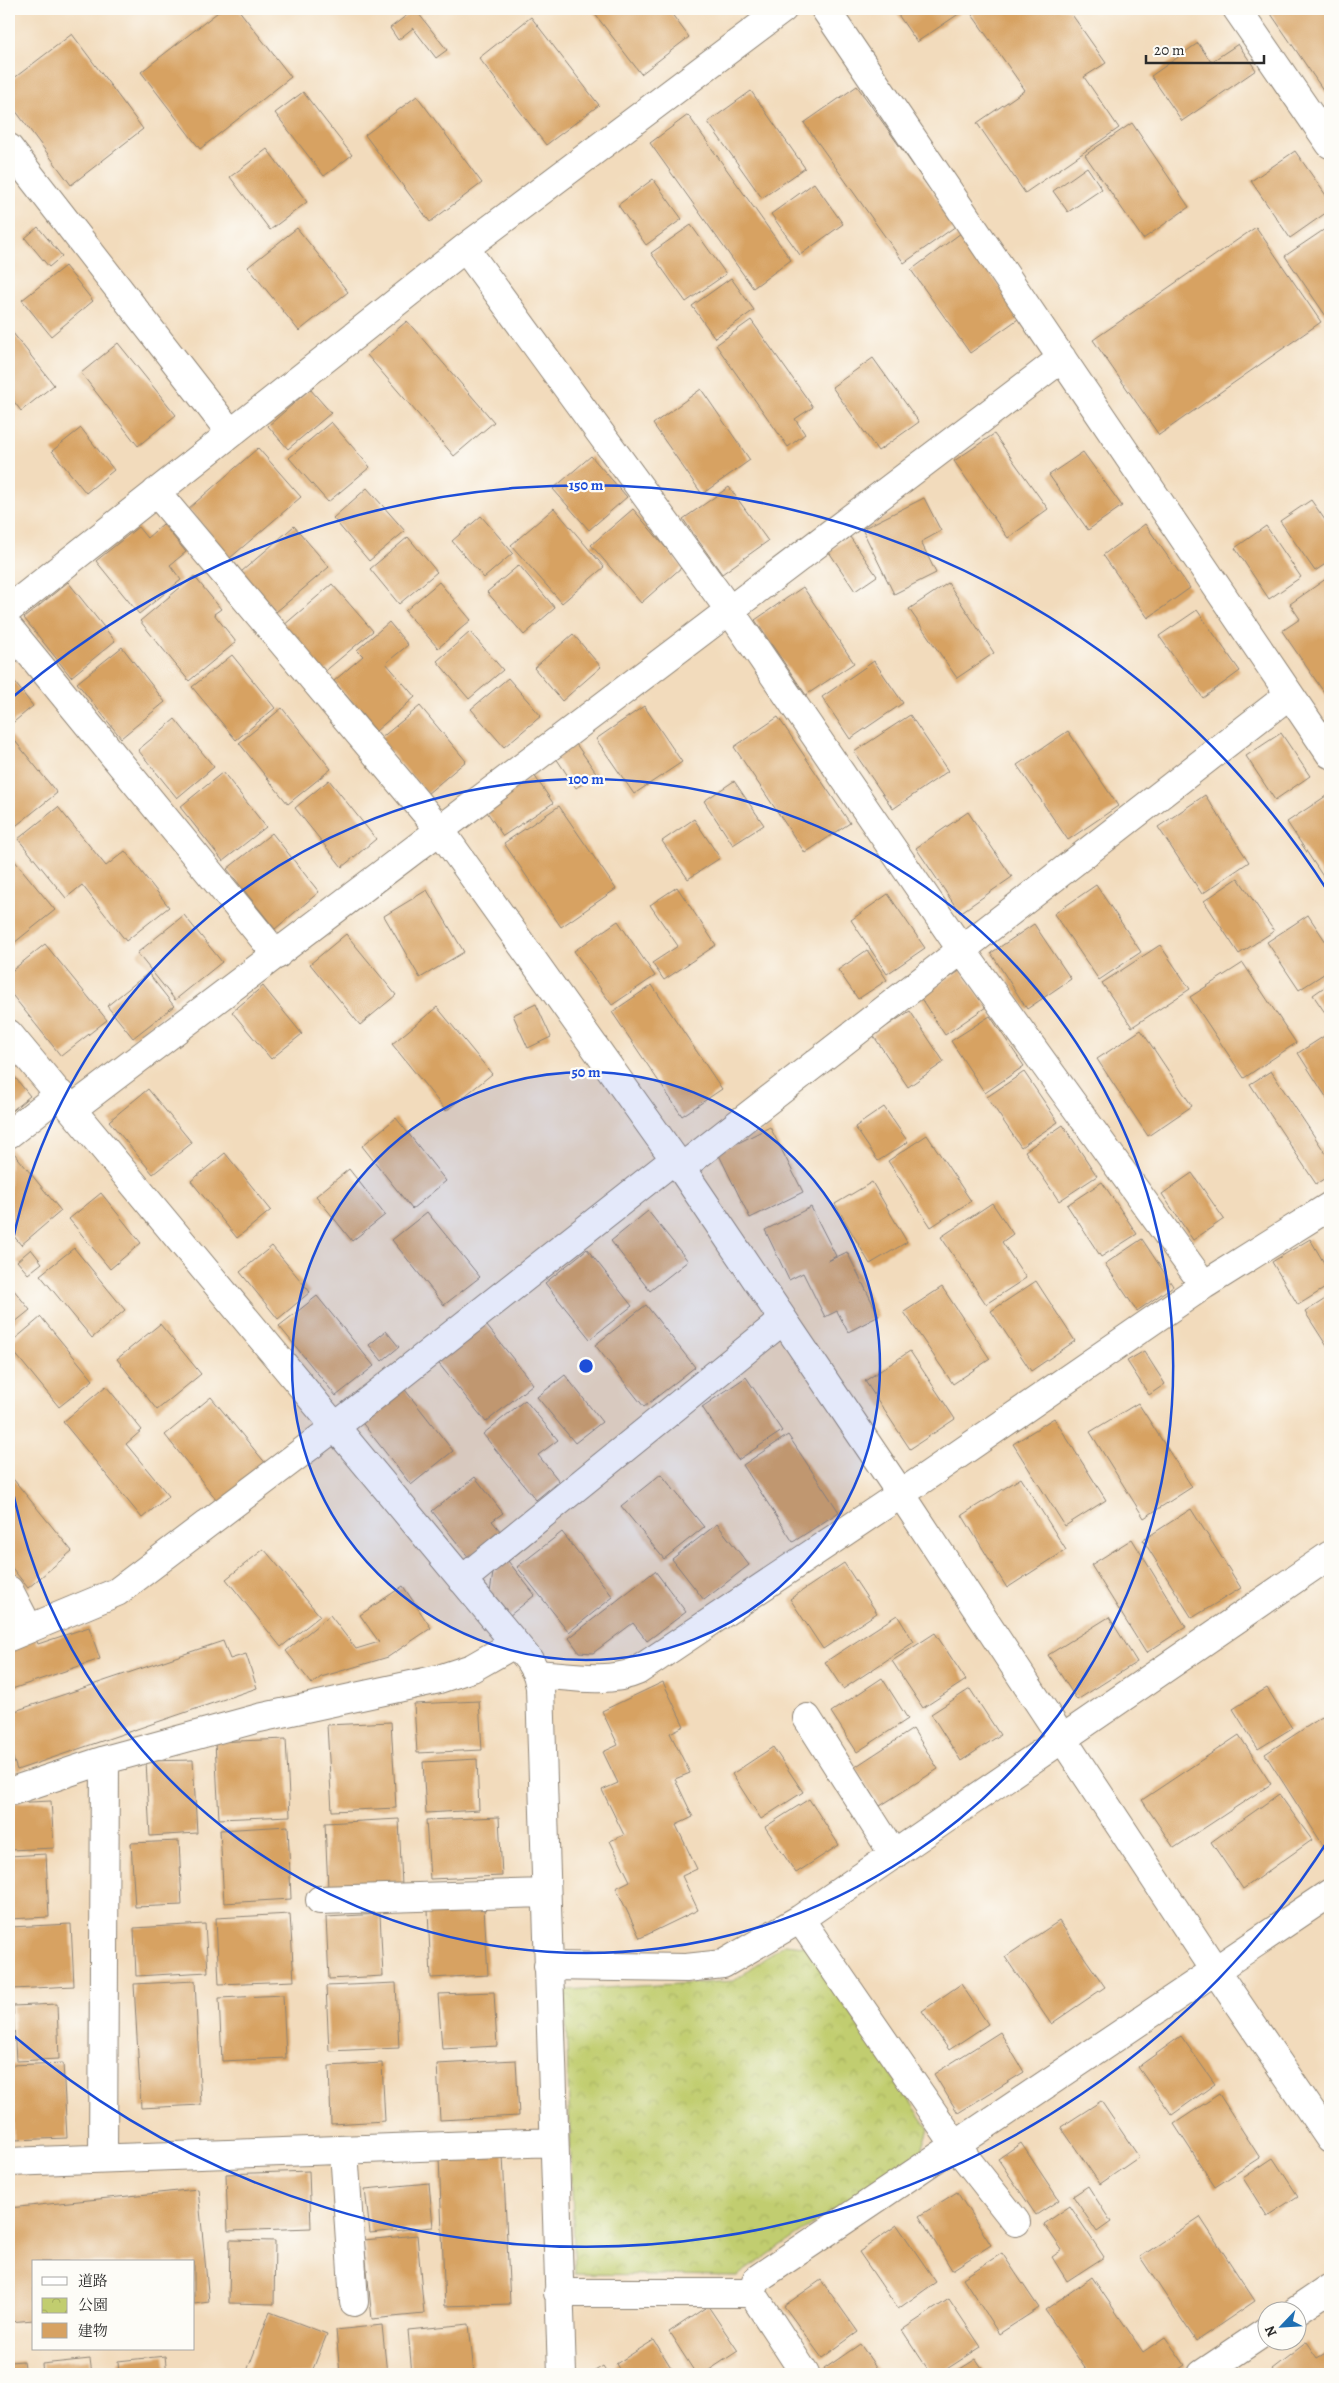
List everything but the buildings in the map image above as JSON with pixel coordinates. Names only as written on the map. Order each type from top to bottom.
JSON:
[{"type":"street","points":[[9,608],[465,248],[783,9]]},
{"type":"street","points":[[825,9],[1289,695],[1327,743]]},
{"type":"street","points":[[1237,9],[1330,144]]},
{"type":"street","points":[[9,148],[230,432]]},
{"type":"street","points":[[465,248],[728,608],[961,949],[1204,1285]]},
{"type":"street","points":[[9,1134],[66,1102],[277,955],[728,608],[1062,358]]},
{"type":"street","points":[[156,492],[440,830],[678,1163],[901,1494],[1215,1970],[1330,2138]]},
{"type":"street","points":[[9,628],[277,955]]},
{"type":"street","points":[[17,1633],[117,1592],[961,949],[1289,695]]},
{"type":"street","points":[[9,1034],[529,1660],[537,1674],[540,1687],[562,2374]]},
{"type":"street","points":[[537,1674],[603,1678],[627,1676],[637,1671],[901,1494],[1204,1285],[1330,1206]]},
{"type":"street","points":[[462,1580],[783,1320]]},
{"type":"street","points":[[548,1966],[704,1967],[723,1964],[800,1919],[1330,1555]]},
{"type":"street","points":[[9,1590],[22,1615],[17,1633]]},
{"type":"street","points":[[9,1792],[105,1760],[259,1718],[439,1679],[472,1668],[514,1644]]},
{"type":"street","points":[[807,1718],[894,1855]]},
{"type":"street","points":[[103,2158],[105,1760]]},
{"type":"street","points":[[320,1900],[546,1893]]},
{"type":"street","points":[[752,2293],[757,2278],[1330,1893]]},
{"type":"street","points":[[800,1919],[956,2146],[1016,2222]]},
{"type":"street","points":[[9,2162],[554,2142]]},
{"type":"street","points":[[344,2150],[354,2302]]},
{"type":"street","points":[[1306,2304],[1330,2288]]},
{"type":"street","points":[[558,2293],[752,2293]]},
{"type":"street","points":[[752,2293],[805,2374]]},
{"type":"street","points":[[1202,2374],[1256,2338]]},
{"type":"green space","points":[[784,1944],[805,1946],[929,2129],[922,2150],[737,2276],[575,2274],[565,1990],[734,1981]]}]
